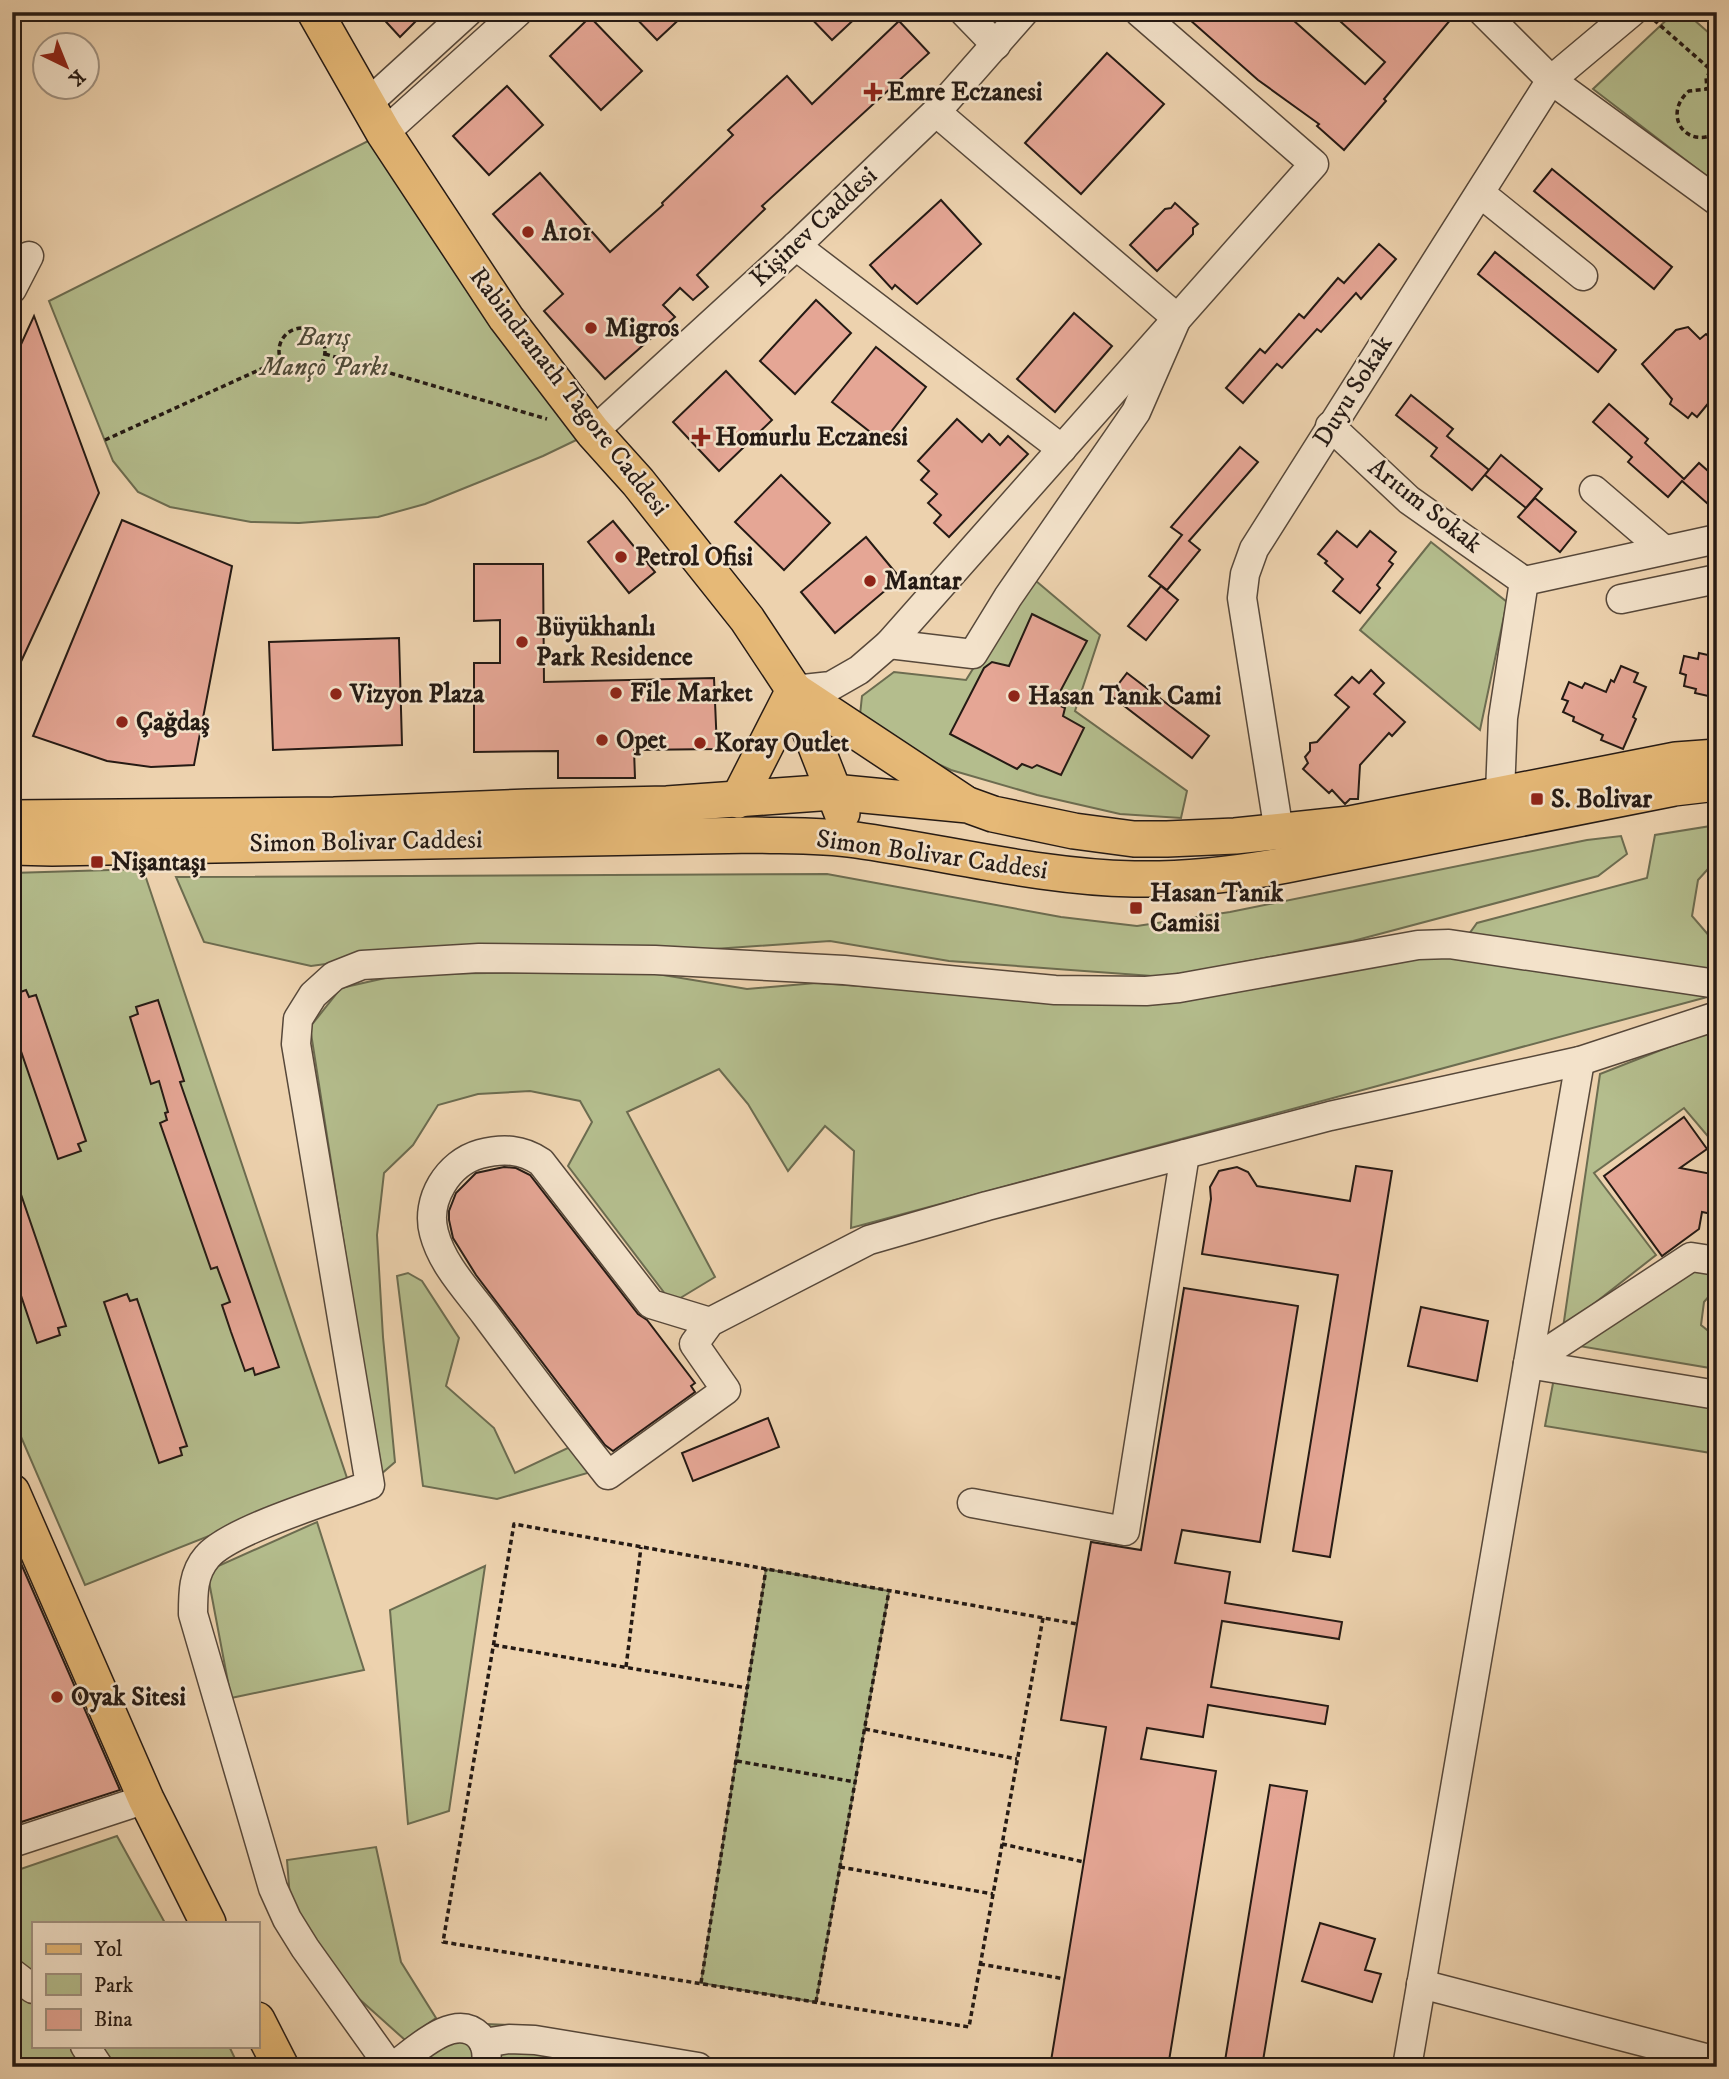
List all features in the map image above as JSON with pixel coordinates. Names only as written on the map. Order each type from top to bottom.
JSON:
[{"type":"main road","name":"Rabindranath Tagore Caddesi","points":[[315,12],[376,118],[506,318],[593,432],[646,492],[747,619],[794,690],[853,839]]},
{"type":"main road","name":"Rabindranath Tagore Caddesi","points":[[794,690],[968,805]]},
{"type":"main road","points":[[738,800],[794,690]]},
{"type":"main road","name":"Simon Bolivar Caddesi","points":[[12,818],[334,815],[738,800],[833,792],[968,805],[1033,823],[1104,836],[1134,839],[1235,836],[1350,824],[1676,760],[1717,757]]},
{"type":"main road","name":"Simon Bolivar Caddesi","points":[[12,847],[755,835],[853,839],[1027,868],[1100,877],[1168,878],[1232,875],[1357,853],[1674,788],[1717,783]]},
{"type":"main road","points":[[12,1492],[146,1799],[208,1922]]},
{"type":"main road","points":[[259,2024],[281,2067]]},
{"type":"street","points":[[376,118],[468,12]]},
{"type":"street","points":[[376,118],[517,12]]},
{"type":"street","points":[[964,12],[996,45]]},
{"type":"street","name":"Kişinev Caddesi","points":[[593,432],[796,246],[936,112],[1024,12]]},
{"type":"street","points":[[794,690],[831,686],[859,670],[889,644],[1314,164],[1139,12]]},
{"type":"street","points":[[1483,12],[1551,80],[1717,201]]},
{"type":"street","name":"Duyu Sokak","points":[[1279,832],[1242,598],[1245,574],[1254,549],[1551,80],[1632,12]]},
{"type":"street","points":[[936,112],[1177,318]]},
{"type":"street","points":[[1480,192],[1583,276]]},
{"type":"street","points":[[796,246],[1062,449]]},
{"type":"street","points":[[12,289],[29,256]]},
{"type":"street","points":[[889,644],[974,654],[1008,597],[1136,412],[1177,318]]},
{"type":"street","name":"Arıtım Sokak","points":[[1330,426],[1409,500],[1524,581]]},
{"type":"street","points":[[1594,490],[1664,550]]},
{"type":"street","points":[[1500,793],[1503,718],[1524,581],[1717,539]]},
{"type":"street","points":[[1621,598],[1717,579]]},
{"type":"street","points":[[698,2067],[535,2040],[509,2039],[484,2055],[477,2034],[463,2027],[449,2028],[391,2067],[287,1919],[273,1888],[193,1614],[195,1580],[208,1555],[236,1536],[370,1485],[296,1044],[298,1019],[313,995],[334,976],[362,965],[479,958],[655,960],[844,970],[1055,990],[1146,991],[1179,988],[1418,945],[1449,944],[1717,984]]},
{"type":"street","points":[[710,1322],[651,1304],[541,1162],[531,1155],[513,1150],[492,1151],[474,1156],[458,1165],[437,1192],[432,1210],[433,1230],[446,1262],[608,1475],[726,1390],[694,1344],[710,1322],[869,1240],[987,1206],[1330,1116],[1580,1061],[1717,1016]]},
{"type":"street","points":[[1407,2067],[1580,1061]]},
{"type":"street","points":[[972,1503],[1125,1531],[1185,1154]]},
{"type":"street","points":[[1528,1364],[1691,1257],[1717,1261]]},
{"type":"street","points":[[1528,1364],[1717,1395]]},
{"type":"street","points":[[12,1843],[146,1799]]},
{"type":"street","points":[[12,1973],[32,1988]]},
{"type":"street","points":[[1422,1984],[1717,2061]]},
{"type":"street","points":[[86,2048],[99,2067]]},
{"type":"path","points":[[1645,12],[1711,70]]},
{"type":"path","points":[[1717,65],[1706,77],[1707,89],[1689,91],[1678,103],[1676,111],[1680,127],[1686,133],[1702,138],[1717,133]]},
{"type":"path","points":[[296,329],[310,330],[322,339],[325,354],[319,367],[305,374],[291,371],[281,360],[281,345],[284,338],[296,329]]},
{"type":"path","points":[[325,354],[553,420]]},
{"type":"path","points":[[105,440],[281,360]]},
{"type":"path","points":[[1043,1618],[968,2026],[443,1942],[514,1524],[1077,1624]]},
{"type":"path","points":[[626,1667],[641,1547]]},
{"type":"path","points":[[701,1983],[766,1569]]},
{"type":"path","points":[[816,2002],[889,1591]]},
{"type":"path","points":[[493,1644],[747,1688]]},
{"type":"path","points":[[865,1730],[1017,1759]]},
{"type":"path","points":[[736,1760],[855,1782]]},
{"type":"path","points":[[1002,1844],[1084,1862]]},
{"type":"path","points":[[840,1867],[993,1894]]},
{"type":"path","points":[[980,1964],[1065,1979]]},
{"type":"green space","points":[[1675,12],[1685,12],[1717,40],[1717,184],[1593,89]]},
{"type":"green space","name":"Barış Manço Parkı","points":[[384,133],[593,432],[543,456],[425,504],[378,517],[299,523],[251,522],[170,507],[138,492],[113,461],[49,301]]},
{"type":"green space","points":[[1431,542],[1507,602],[1480,730],[1360,630]]},
{"type":"green space","points":[[1036,581],[1100,635],[1075,711],[1187,791],[1181,818],[1120,814],[1037,795],[951,770],[893,743],[860,715],[862,696],[894,672],[966,680],[991,640]]},
{"type":"green space","points":[[1717,825],[1717,859],[1698,880],[1692,916],[1711,938],[1717,939],[1717,975],[1469,934],[1477,923],[1647,878],[1655,835]]},
{"type":"green space","points":[[1621,836],[1627,854],[1598,876],[1353,941],[1166,977],[949,961],[830,941],[714,949],[430,950],[311,966],[204,942],[176,877],[827,874],[1061,917],[1137,926],[1230,912],[1587,840]]},
{"type":"green space","points":[[143,869],[348,1481],[85,1585],[12,1416],[12,873]]},
{"type":"green space","points":[[1449,944],[1711,996],[851,1228],[854,1151],[825,1126],[788,1171],[748,1104],[719,1069],[627,1112],[715,1277],[672,1303],[568,1166],[592,1122],[580,1101],[530,1091],[478,1094],[438,1105],[413,1145],[384,1173],[377,1235],[395,1462],[380,1475],[310,1027],[341,988],[403,974],[639,971],[747,989],[816,983],[1137,1001]]},
{"type":"green space","points":[[1717,1028],[1717,1147],[1684,1108],[1594,1173],[1656,1255],[1563,1328],[1600,1074]]},
{"type":"green space","points":[[1692,1268],[1717,1275],[1717,1287],[1704,1302],[1701,1325],[1717,1338],[1716,1369],[1579,1346]]},
{"type":"green space","points":[[408,1273],[422,1281],[459,1338],[446,1386],[494,1428],[515,1473],[572,1446],[591,1472],[497,1499],[423,1486],[397,1276]]},
{"type":"green space","points":[[1554,1378],[1717,1406],[1717,1454],[1545,1426]]},
{"type":"green space","points":[[317,1522],[364,1670],[231,1698],[207,1571]]},
{"type":"green space","points":[[485,1566],[449,1811],[408,1824],[390,1610]]},
{"type":"green space","points":[[766,1569],[889,1591],[816,2002],[701,1983]]},
{"type":"green space","points":[[117,1836],[164,1922],[32,1922],[32,2048],[230,2048],[239,2067],[12,2067],[12,1872]]},
{"type":"green space","points":[[376,1847],[401,1962],[436,2018],[405,2040],[357,1997],[312,1941],[290,1898],[287,1860]]},
{"type":"green space","points":[[485,2024],[535,2026],[760,2067],[382,2067]]},
{"type":"building","points":[[377,12],[425,12],[400,37]]},
{"type":"building","points":[[630,12],[687,12],[657,40]]},
{"type":"building","points":[[805,12],[862,12],[832,40]]},
{"type":"building","points":[[1181,12],[1284,12],[1365,84],[1385,62],[1330,12],[1457,12],[1344,150],[1317,126],[1319,124],[1258,80]]},
{"type":"building","points":[[590,17],[642,71],[601,110],[550,56]]},
{"type":"building","points":[[899,21],[929,53],[762,206],[765,209],[697,275],[708,287],[693,300],[680,288],[663,305],[675,317],[605,379],[544,311],[563,294],[493,214],[540,173],[610,252],[663,205],[662,203],[733,135],[728,130],[787,76],[812,104]]},
{"type":"building","points":[[1107,53],[1164,104],[1081,194],[1025,143]]},
{"type":"building","points":[[507,86],[543,125],[489,175],[453,136]]},
{"type":"building","points":[[1552,169],[1672,267],[1654,289],[1534,191]]},
{"type":"building","points":[[941,200],[981,244],[917,304],[895,285],[892,289],[870,265]]},
{"type":"building","points":[[1175,203],[1198,224],[1193,228],[1193,234],[1157,271],[1130,245],[1165,209],[1171,208]]},
{"type":"building","points":[[1379,244],[1396,259],[1361,299],[1356,293],[1321,332],[1317,329],[1282,368],[1277,364],[1243,403],[1226,388],[1260,349],[1265,353],[1299,314],[1304,318],[1338,278],[1344,283]]},
{"type":"building","points":[[1495,252],[1616,350],[1598,372],[1478,274]]},
{"type":"building","points":[[816,300],[851,333],[795,394],[760,361]]},
{"type":"building","points":[[1074,313],[1112,346],[1055,412],[1017,379]]},
{"type":"building","points":[[34,316],[99,493],[12,681],[12,364]]},
{"type":"building","points":[[1688,327],[1700,339],[1706,334],[1717,344],[1717,383],[1716,394],[1697,417],[1692,413],[1688,418],[1670,404],[1672,399],[1642,364],[1676,330]]},
{"type":"building","points":[[876,347],[926,387],[883,442],[832,402]]},
{"type":"building","points":[[726,371],[772,420],[719,471],[673,422]]},
{"type":"building","points":[[1411,395],[1453,429],[1447,436],[1489,470],[1472,490],[1431,456],[1437,448],[1396,415]]},
{"type":"building","points":[[1609,404],[1648,439],[1645,443],[1684,479],[1699,463],[1717,479],[1717,512],[1682,481],[1668,497],[1628,462],[1632,457],[1593,422]]},
{"type":"building","points":[[957,419],[982,442],[989,434],[1000,445],[1008,436],[1028,454],[949,537],[934,523],[941,515],[928,503],[937,494],[921,480],[929,471],[918,461]]},
{"type":"building","points":[[1240,447],[1258,462],[1189,541],[1200,550],[1167,590],[1149,576],[1182,535],[1171,527]]},
{"type":"building","points":[[1501,455],[1542,489],[1526,508],[1485,475]]},
{"type":"building","points":[[781,475],[830,523],[784,570],[735,522]]},
{"type":"building","points":[[1535,498],[1576,532],[1560,552],[1518,517]]},
{"type":"building","points":[[122,520],[232,566],[194,765],[151,767],[107,761],[33,736]]},
{"type":"building","points":[[613,521],[655,572],[629,593],[588,542]]},
{"type":"building","points":[[1337,531],[1357,547],[1370,531],[1396,552],[1389,561],[1393,564],[1377,585],[1380,588],[1360,613],[1333,591],[1343,579],[1318,554]]},
{"type":"building","points":[[866,537],[900,578],[835,633],[801,592]]},
{"type":"building","name":"Büyükhanlı Park Residence","points":[[474,564],[543,564],[544,682],[714,678],[717,749],[634,750],[635,778],[558,778],[558,751],[474,752],[474,663],[500,663],[500,620],[474,621]]},
{"type":"building","points":[[1161,586],[1178,600],[1146,640],[1128,626]]},
{"type":"building","name":"Hasan Tanık Cami","points":[[1032,614],[1087,641],[1054,703],[1065,708],[1063,716],[1084,728],[1061,775],[1037,765],[1032,768],[1022,764],[1017,769],[950,734],[984,668],[992,662],[1009,666]]},
{"type":"building","name":"Vizyon Plaza","points":[[399,638],[402,745],[273,750],[269,642]]},
{"type":"building","points":[[1699,653],[1717,657],[1717,698],[1695,693],[1696,689],[1684,686],[1686,675],[1680,673],[1684,656],[1698,659]]},
{"type":"building","points":[[1621,666],[1638,673],[1634,682],[1646,687],[1623,749],[1601,740],[1603,735],[1573,721],[1574,717],[1563,712],[1568,701],[1562,699],[1569,682],[1582,688],[1585,683],[1606,692]]},
{"type":"building","points":[[1371,670],[1384,683],[1374,694],[1405,722],[1392,736],[1389,733],[1360,765],[1358,799],[1350,799],[1345,804],[1332,790],[1329,793],[1303,769],[1308,763],[1305,757],[1310,751],[1310,743],[1317,742],[1349,707],[1335,695],[1352,677],[1359,683]]},
{"type":"building","points":[[1127,673],[1209,736],[1192,758],[1110,695]]},
{"type":"building","points":[[26,990],[29,997],[36,995],[86,1141],[78,1144],[81,1151],[58,1159],[12,1025],[12,995]]},
{"type":"building","points":[[158,1000],[184,1081],[180,1082],[279,1367],[255,1375],[253,1368],[245,1371],[231,1332],[222,1305],[230,1302],[217,1267],[211,1269],[160,1123],[167,1120],[165,1113],[168,1112],[159,1081],[151,1084],[130,1017],[138,1014],[136,1007]]},
{"type":"building","points":[[1684,1117],[1707,1149],[1680,1168],[1717,1175],[1717,1215],[1702,1212],[1699,1229],[1662,1256],[1604,1176]]},
{"type":"building","points":[[1356,1166],[1392,1171],[1330,1557],[1293,1551],[1338,1275],[1202,1254],[1211,1199],[1210,1187],[1219,1171],[1237,1167],[1248,1172],[1257,1186],[1350,1201]]},
{"type":"building","points":[[504,1167],[516,1168],[530,1175],[695,1383],[691,1386],[695,1392],[613,1451],[605,1445],[476,1275],[453,1238],[449,1211],[456,1193],[476,1173]]},
{"type":"building","points":[[12,1177],[15,1177],[66,1326],[58,1328],[60,1335],[37,1343],[12,1269]]},
{"type":"building","points":[[1184,1288],[1298,1306],[1260,1542],[1182,1530],[1175,1563],[1230,1572],[1225,1603],[1342,1622],[1339,1639],[1222,1621],[1211,1687],[1328,1706],[1325,1724],[1208,1705],[1203,1737],[1147,1728],[1141,1759],[1216,1771],[1168,2067],[1050,2067],[1106,1727],[1061,1720],[1091,1542],[1141,1550]]},
{"type":"building","points":[[127,1294],[130,1301],[137,1299],[187,1446],[180,1448],[182,1455],[159,1463],[104,1302]]},
{"type":"building","points":[[1421,1307],[1488,1321],[1477,1381],[1408,1366]]},
{"type":"building","points":[[768,1418],[779,1447],[693,1481],[682,1453]]},
{"type":"building","name":"Oyak Sitesi","points":[[12,1543],[120,1790],[12,1825]]},
{"type":"building","points":[[1270,1785],[1307,1791],[1262,2067],[1224,2067]]},
{"type":"building","points":[[1320,1923],[1375,1939],[1365,1970],[1381,1974],[1372,2002],[1302,1981]]},
{"type":"place","name":"Emre Eczanesi","points":[[873,92]]},
{"type":"place","name":"A101","points":[[528,232]]},
{"type":"place","name":"Migros","points":[[591,328]]},
{"type":"place","name":"Homurlu Eczanesi","points":[[701,437]]},
{"type":"place","name":"Petrol Ofisi","points":[[621,557]]},
{"type":"place","name":"Mantar","points":[[870,581]]},
{"type":"place","name":"Büyükhanlı Park Residence","points":[[522,642]]},
{"type":"place","name":"File Market","points":[[616,693]]},
{"type":"place","name":"Vizyon Plaza","points":[[336,694]]},
{"type":"place","name":"Hasan Tanık Cami","points":[[1014,696]]},
{"type":"place","name":"Çağdaş","points":[[122,722]]},
{"type":"place","name":"Opet","points":[[602,740]]},
{"type":"place","name":"Koray Outlet","points":[[700,743]]},
{"type":"place","name":"S. Bolivar","points":[[1537,799]]},
{"type":"place","name":"Nişantaşı","points":[[97,862]]},
{"type":"place","name":"Hasan Tanık Camisi","points":[[1136,908]]},
{"type":"place","name":"Oyak Sitesi","points":[[57,1697]]}]
